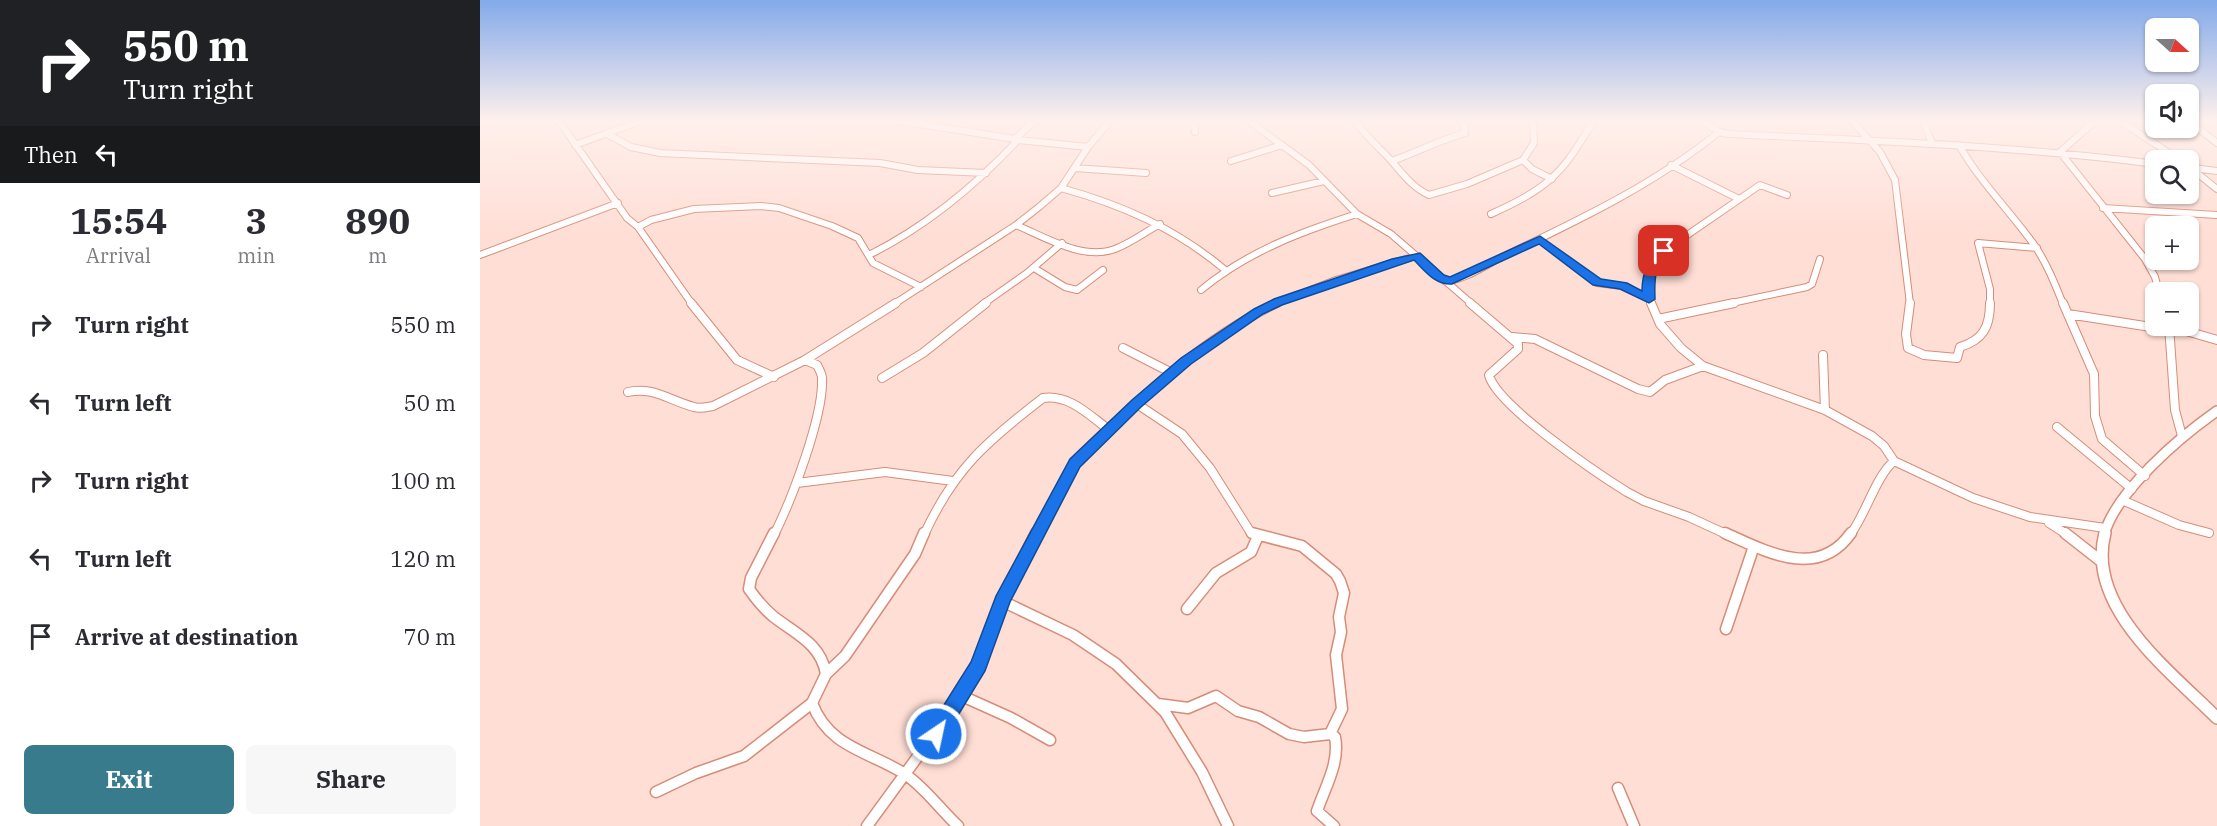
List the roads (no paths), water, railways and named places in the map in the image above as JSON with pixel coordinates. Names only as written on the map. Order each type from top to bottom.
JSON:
[{"type":"street","points":[[585,160],[631,222],[641,225],[703,208],[761,206],[779,208],[832,226],[858,238],[873,263],[921,287]]},
{"type":"street","points":[[791,160],[986,173]]},
{"type":"street","points":[[869,255],[909,235],[960,198],[998,160]]},
{"type":"street","points":[[628,392],[640,389],[652,391],[696,408],[722,403],[805,360],[1016,225],[1061,188],[1080,160]]},
{"type":"street","points":[[1302,160],[1357,214],[1390,234],[1518,344],[1518,349],[1489,375],[1491,386],[1537,428],[1623,490],[1638,498],[1695,519],[1754,546],[1777,554],[1810,560],[1828,556],[1842,548],[1886,468],[1894,461]]},
{"type":"street","points":[[1396,160],[1392,161],[1418,190],[1429,195],[1467,184],[1523,160],[1531,168],[1552,178]]},
{"type":"street","points":[[1491,214],[1538,191],[1568,160]]},
{"type":"street","points":[[1445,281],[1452,281],[1540,240],[1609,204],[1679,160]]},
{"type":"street","points":[[1883,160],[1890,169],[1897,188],[1902,256],[1910,300],[1909,320],[1905,334],[1909,349],[1923,354],[1957,358],[1960,346],[1974,343],[1981,338],[1990,311],[1990,289],[1978,243],[2037,248]]},
{"type":"street","points":[[1968,160],[1989,192],[2037,248],[2094,374],[2095,416],[2102,439],[2145,476]]},
{"type":"street","points":[[2066,160],[2145,259],[2156,282]]},
{"type":"street","points":[[2120,160],[2145,163]]},
{"type":"street","points":[[1671,165],[1739,199]]},
{"type":"street","points":[[1508,166],[1531,168]]},
{"type":"street","points":[[1075,168],[1146,173]]},
{"type":"street","points":[[2199,168],[2217,171]]},
{"type":"street","points":[[2199,175],[2217,189]]},
{"type":"street","points":[[1272,193],[1324,181]]},
{"type":"street","points":[[1787,195],[1760,185],[1664,251],[1651,266],[1648,276],[1649,299],[1658,319],[1681,348],[1703,366],[1825,410],[1872,436],[1884,446],[1894,461],[1973,498],[2010,512],[2042,520],[2105,528]]},
{"type":"street","points":[[1061,188],[1132,210],[1195,243],[1224,269]]},
{"type":"street","points":[[480,255],[618,203]]},
{"type":"street","points":[[2103,208],[2217,215]]},
{"type":"street","points":[[1201,290],[1224,269],[1286,238],[1357,214]]},
{"type":"street","points":[[1016,225],[1089,252],[1110,252],[1160,224]]},
{"type":"street","points":[[641,225],[698,313],[737,360],[774,376]]},
{"type":"street","points":[[1540,240],[1597,283],[1622,286],[1649,299]]},
{"type":"street","points":[[882,378],[923,352],[974,311],[1034,268],[1062,243]]},
{"type":"street","points":[[867,826],[962,696],[978,665],[1002,601],[1075,463],[1108,429],[1172,374],[1221,336],[1258,312],[1278,302],[1416,256]]},
{"type":"street","points":[[1658,319],[1807,287],[1812,284],[1812,276],[1820,259]]},
{"type":"street","points":[[1034,268],[1044,271],[1065,287],[1077,290],[1103,270]]},
{"type":"street","points":[[2068,314],[2145,324]]},
{"type":"street","points":[[2199,335],[2217,340]]},
{"type":"street","points":[[2171,336],[2175,410],[2182,436]]},
{"type":"street","points":[[1512,337],[1534,339],[1638,389],[1650,392],[1665,380],[1703,366]]},
{"type":"street","points":[[1123,348],[1172,374]]},
{"type":"street","points":[[1823,355],[1825,410]]},
{"type":"street","points":[[805,360],[817,365],[822,377],[816,421],[787,509],[751,578],[749,589],[773,616],[801,633],[825,662],[826,674]]},
{"type":"street","points":[[656,792],[696,773],[744,756],[812,703],[826,674],[845,656],[915,554],[937,506],[953,481],[992,437],[1043,398],[1057,397],[1108,429]]},
{"type":"street","points":[[1137,404],[1182,434],[1210,468],[1245,526],[1258,536],[1302,546],[1336,574],[1344,593],[1339,618],[1341,632],[1336,655],[1342,709],[1330,734]]},
{"type":"street","points":[[2217,411],[2182,436],[2122,500],[2105,528],[2102,562],[2103,576],[2112,599],[2133,628],[2217,718]]},
{"type":"street","points":[[2057,427],[2132,489]]},
{"type":"street","points":[[797,483],[885,472],[953,481]]},
{"type":"street","points":[[2122,500],[2179,525],[2209,533]]},
{"type":"street","points":[[2042,520],[2076,540],[2102,562]]},
{"type":"street","points":[[1187,609],[1216,573],[1251,552],[1258,536]]},
{"type":"street","points":[[1726,629],[1754,546]]},
{"type":"street","points":[[1002,601],[1073,635],[1116,664],[1158,704],[1202,772],[1228,826]]},
{"type":"street","points":[[962,696],[1011,718],[1050,740]]},
{"type":"street","points":[[1158,704],[1188,708],[1216,696],[1238,711],[1259,717],[1289,734],[1304,737],[1330,734],[1335,737],[1336,755],[1317,811],[1334,826]]},
{"type":"street","points":[[812,703],[814,711],[827,729],[843,743],[905,775],[958,826]]},
{"type":"street","points":[[1618,788],[1634,826]]}]
